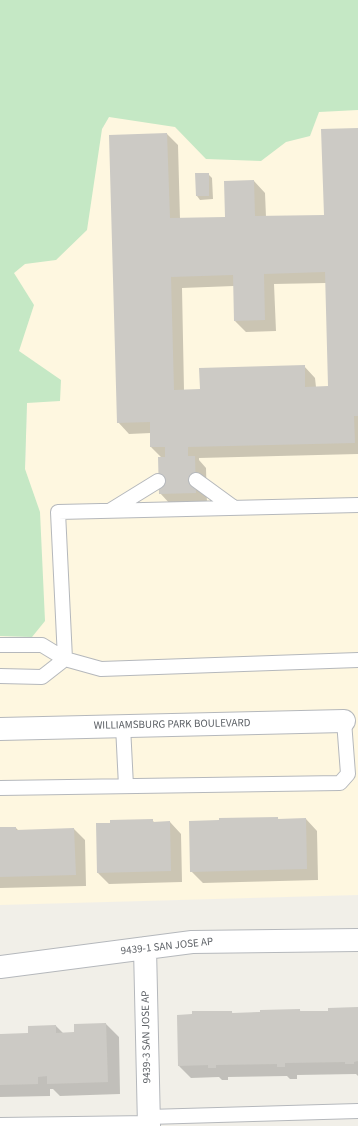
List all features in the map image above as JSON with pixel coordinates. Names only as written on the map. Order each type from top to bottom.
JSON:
[{"type":"street","name":"WILLIAMSBURG PARK BOULEVARD","points":[[0,729],[344,721]]},
{"type":"street","name":"9439-1 SAN JOSE AP","points":[[0,967],[192,942],[358,940]]},
{"type":"street","name":"9439-3 SAN JOSE AP","points":[[145,948],[149,1122]]},
{"type":"lane","points":[[196,480],[233,508]]},
{"type":"lane","points":[[111,510],[158,481]]},
{"type":"lane","points":[[65,659],[58,512],[358,505]]},
{"type":"lane","points":[[0,645],[42,645],[65,659],[101,669],[358,660]]},
{"type":"lane","points":[[0,676],[42,677],[65,659]]},
{"type":"lane","points":[[0,788],[340,783],[348,774],[344,721]]},
{"type":"lane","points":[[123,726],[126,786]]},
{"type":"lane","points":[[0,1125],[149,1122],[358,1111]]},
{"type":"shaded area","points":[[358,109],[358,895],[0,905],[0,636],[32,637],[25,469],[27,403],[19,351],[14,273],[109,117]]},
{"type":"green space","points":[[0,0],[358,0],[358,110],[319,112],[310,136],[286,142],[261,161],[206,159],[175,127],[109,117],[102,129],[87,230],[56,260],[25,264],[14,273],[34,305],[19,351],[61,380],[60,401],[27,403],[25,469],[40,512],[45,621],[32,637],[0,636]]},
{"type":"building","points":[[358,128],[358,416],[354,416],[355,443],[188,447],[188,456],[195,456],[196,493],[159,494],[158,457],[165,457],[165,447],[150,447],[150,422],[117,423],[109,135],[167,133],[170,218],[225,217],[224,181],[254,180],[255,216],[324,215],[321,129]],"holes":[[[325,272],[328,386],[305,387],[305,365],[199,368],[200,389],[174,390],[171,277],[233,275],[234,321],[265,320],[264,274]]]},
{"type":"building","points":[[195,173],[209,173],[209,196],[196,196]]},
{"type":"building","points":[[278,817],[278,819],[306,818],[307,869],[190,872],[189,821],[219,820],[219,818]]},
{"type":"building","points":[[153,819],[153,822],[170,821],[171,871],[97,873],[96,823],[110,823],[110,820]]},
{"type":"building","points":[[0,827],[16,827],[16,830],[74,828],[76,875],[0,877]]},
{"type":"building","points":[[358,1007],[358,1061],[354,1062],[354,1064],[345,1064],[345,1062],[285,1063],[285,1067],[277,1067],[277,1064],[216,1065],[216,1068],[208,1068],[208,1065],[178,1066],[177,1015],[192,1014],[192,1011],[232,1011],[232,1013],[260,1012],[260,1010],[300,1009],[300,1011],[328,1011],[328,1008]]},
{"type":"building","points":[[106,1023],[108,1082],[47,1084],[47,1076],[38,1077],[38,1084],[0,1085],[0,1034],[28,1033],[28,1026],[56,1025],[56,1033],[74,1032],[74,1024]]}]
